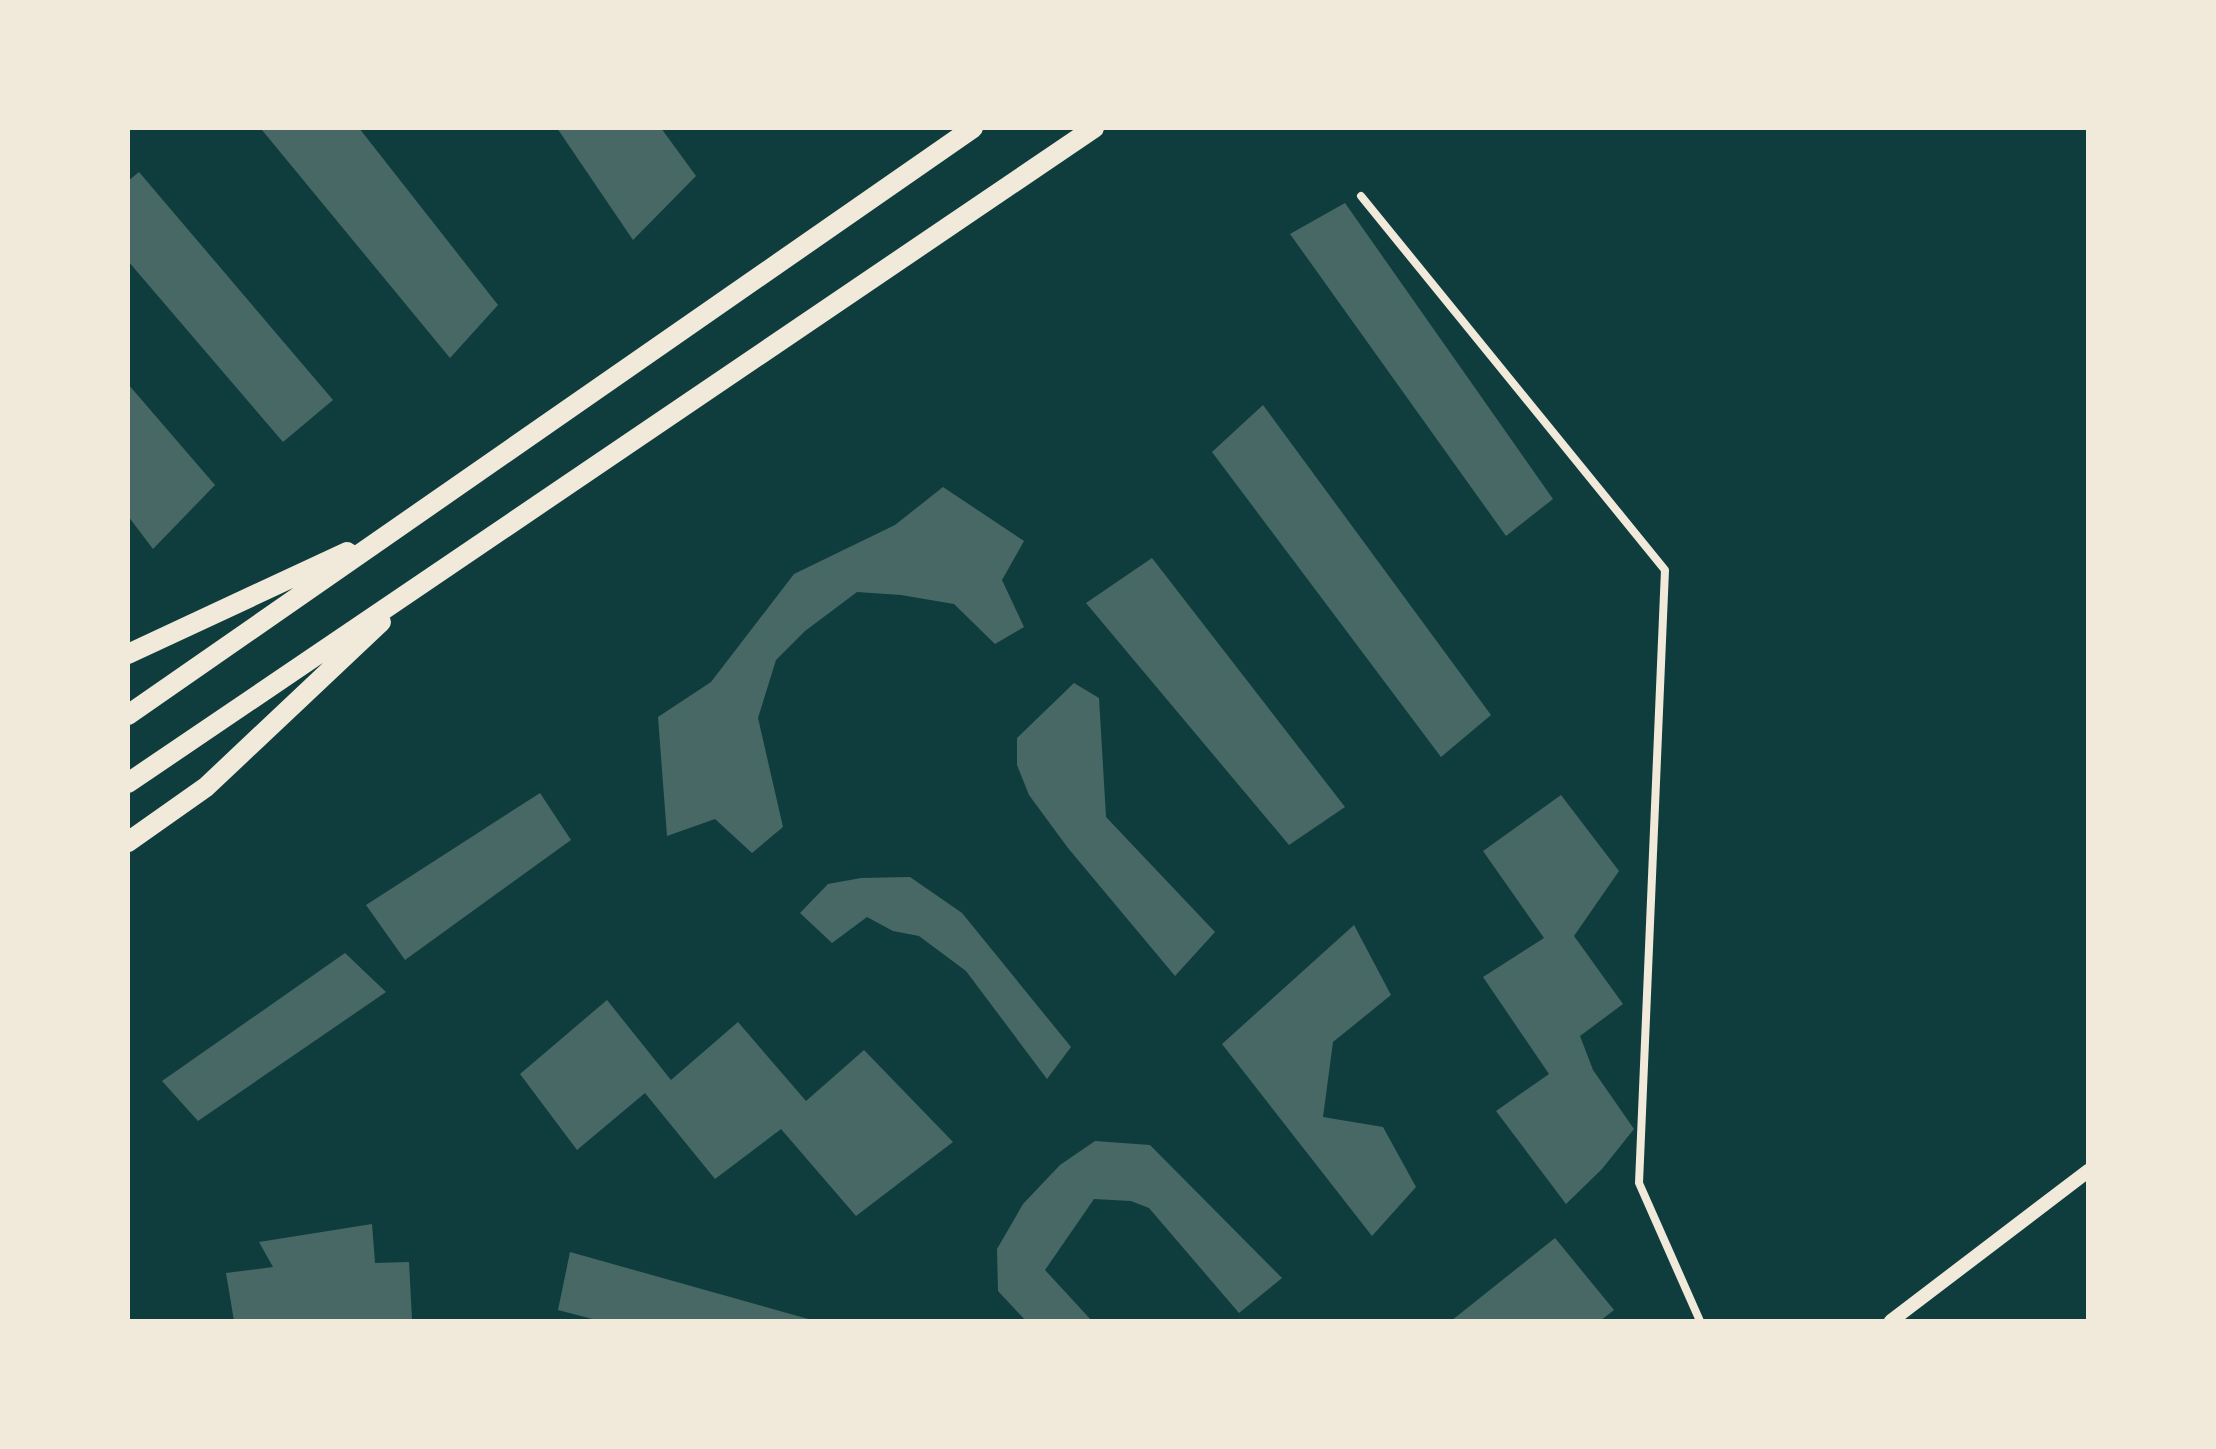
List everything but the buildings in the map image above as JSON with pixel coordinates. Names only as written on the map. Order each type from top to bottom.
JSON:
[{"type":"main road","points":[[128,715],[973,128]]},
{"type":"main road","points":[[128,783],[1094,128]]},
{"type":"main road","points":[[128,654],[397,528]]},
{"type":"main road","points":[[128,842],[206,787],[429,578]]},
{"type":"street","points":[[1361,196],[1665,570],[1639,1183],[1700,1321]]},
{"type":"street","points":[[1891,1321],[2088,1171]]}]
